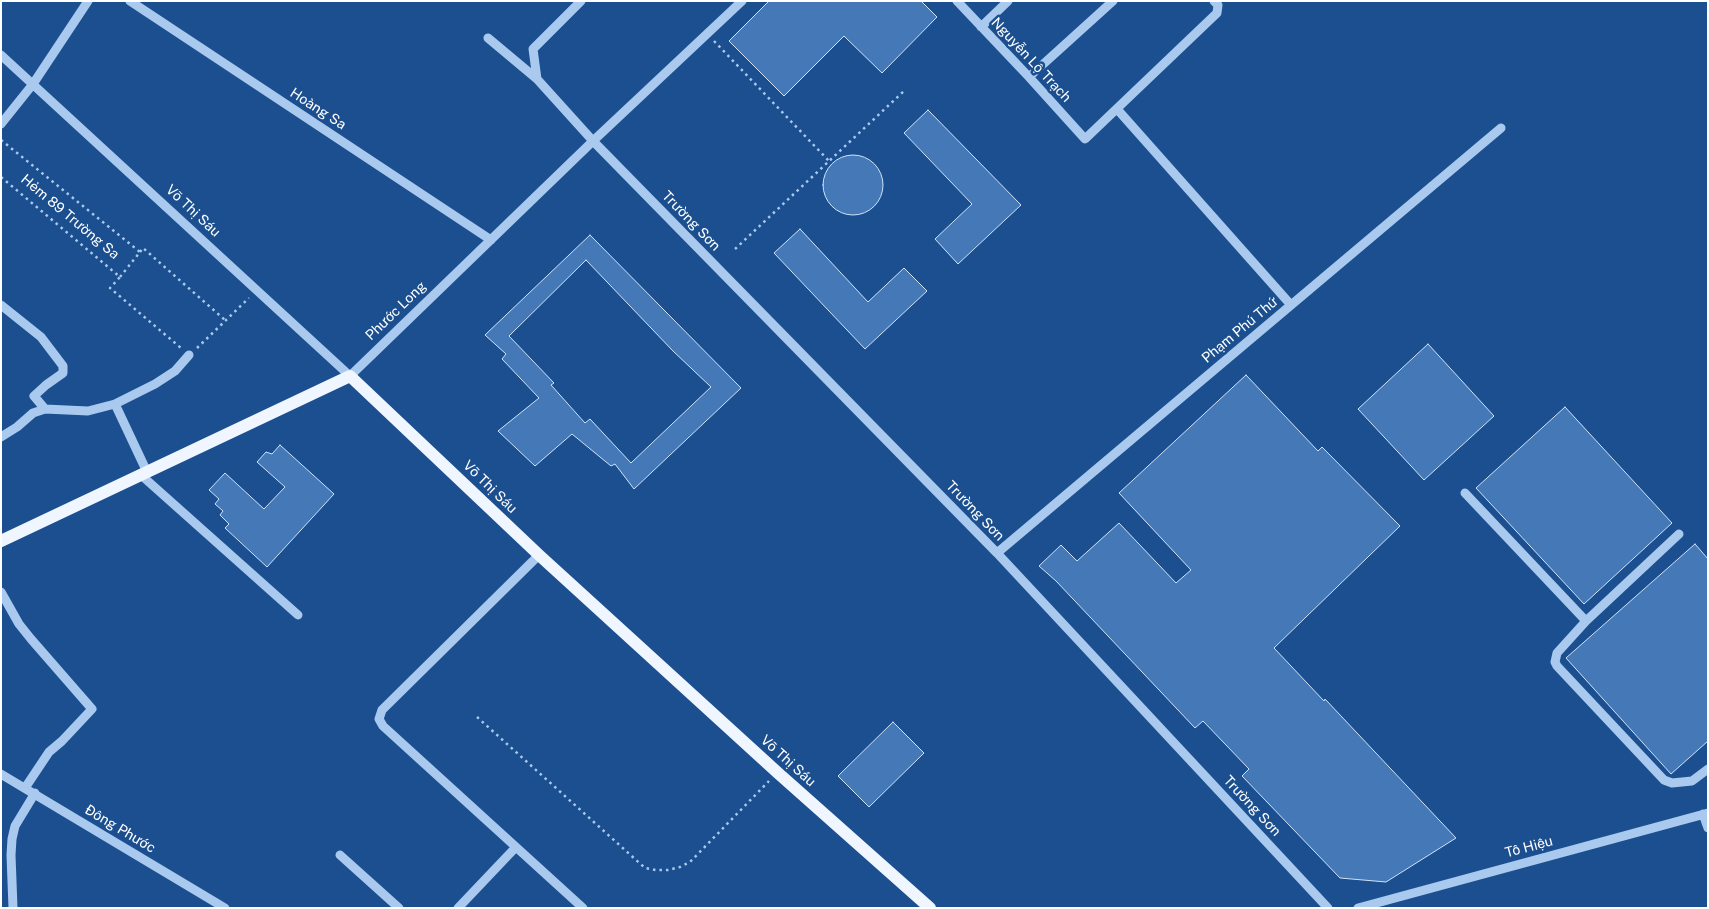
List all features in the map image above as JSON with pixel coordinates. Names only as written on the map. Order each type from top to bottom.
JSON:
[{"type":"main road","name":"Phước Long","points":[[1,542],[350,376]]},
{"type":"main road","name":"Võ Thị Sáu","points":[[350,376],[539,555],[778,773],[930,908]]},
{"type":"street","points":[[1,124],[33,84],[88,1]]},
{"type":"street","name":"Hoàng Sa","points":[[130,1],[491,240]]},
{"type":"street","points":[[537,79],[533,49],[581,1]]},
{"type":"street","name":"Phước Long","points":[[350,376],[742,1]]},
{"type":"street","name":"Nguyễn Lộ Trạch","points":[[957,1],[1085,139],[1117,109]]},
{"type":"street","points":[[982,27],[1008,1]]},
{"type":"street","points":[[1029,77],[1112,1]]},
{"type":"street","points":[[1214,1],[1218,5],[1217,13],[1117,109],[1291,305]]},
{"type":"street","name":"Trường Sơn","points":[[488,38],[537,79],[594,141],[997,553],[1328,908]]},
{"type":"street","name":"Võ Thị Sáu","points":[[1,55],[350,376]]},
{"type":"street","name":"Phạm Phú Thứ","points":[[997,553],[1501,128]]},
{"type":"street","points":[[2,309],[41,337],[63,366],[63,373],[34,396],[45,409]]},
{"type":"street","points":[[1,437],[18,427],[33,413],[45,409],[88,411],[116,404],[155,384],[175,371],[189,354]]},
{"type":"street","points":[[116,404],[144,474],[298,615]]},
{"type":"street","points":[[1465,494],[1586,621]]},
{"type":"street","points":[[1679,534],[1586,621],[1557,653],[1555,662],[1664,780],[1672,784],[1692,782],[1708,769]]},
{"type":"street","points":[[539,555],[380,714],[379,718],[383,726],[583,908]]},
{"type":"street","points":[[1,592],[19,624],[92,709],[49,752],[25,788]]},
{"type":"street","name":"Đông Phước","points":[[1,774],[225,908]]},
{"type":"street","points":[[13,908],[12,838],[15,826],[35,793]]},
{"type":"street","points":[[1705,814],[1708,828]]},
{"type":"street","name":"Tô Hiệu","points":[[1358,908],[1705,814]]},
{"type":"street","points":[[458,908],[516,847]]},
{"type":"street","points":[[340,855],[399,908]]},
{"type":"path","points":[[707,34],[829,161]]},
{"type":"path","points":[[735,249],[904,91]]},
{"type":"path","points":[[1,140],[140,252]]},
{"type":"path","name":"Hẻm 89 Trường Sa","points":[[1,177],[120,277],[110,288],[189,354]]},
{"type":"path","points":[[120,277],[142,248],[225,320]]},
{"type":"path","points":[[189,354],[257,290]]},
{"type":"path","points":[[476,717],[645,868],[668,870],[690,862],[778,773]]},
{"type":"building","points":[[769,1],[921,1],[937,17],[882,73],[844,36],[784,96],[729,41]]},
{"type":"building","points":[[928,110],[1021,205],[958,264],[935,239],[972,204],[904,133]]},
{"type":"building","points":[[853,155],[869,160],[874,164],[878,169],[883,185],[878,201],[874,206],[869,210],[853,215],[837,210],[832,206],[828,201],[823,185],[828,169],[832,164],[837,160]]},
{"type":"building","points":[[800,229],[868,302],[904,268],[927,291],[865,349],[774,253]]},
{"type":"building","points":[[590,235],[741,388],[634,489],[615,464],[611,466],[572,434],[535,466],[498,431],[539,398],[502,359],[506,354],[485,335]],"holes":[[[586,260],[673,351],[711,387],[631,463],[590,419],[585,423],[551,385],[554,383],[509,336]]]},
{"type":"building","points":[[1428,344],[1494,416],[1424,480],[1358,409]]},
{"type":"building","points":[[1246,375],[1318,451],[1322,447],[1400,526],[1274,648],[1324,701],[1325,699],[1456,838],[1386,882],[1340,878],[1242,776],[1249,769],[1203,721],[1195,728],[1056,581],[1039,566],[1061,545],[1077,561],[1119,523],[1176,583],[1191,570],[1119,493]]},
{"type":"building","points":[[1565,407],[1672,523],[1584,604],[1476,488]]},
{"type":"building","points":[[280,445],[334,494],[267,567],[225,528],[229,524],[220,515],[223,511],[215,504],[219,499],[209,490],[225,473],[264,509],[285,487],[257,462],[266,452],[272,454]]},
{"type":"building","points":[[1695,544],[1708,559],[1708,741],[1671,774],[1566,658]]},
{"type":"building","points":[[893,722],[924,753],[869,807],[838,776]]}]
